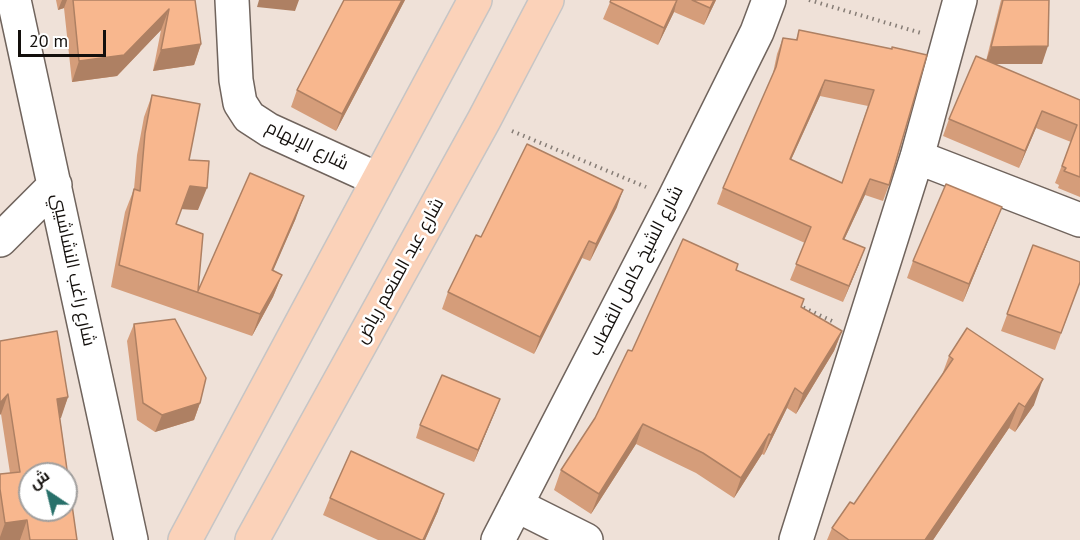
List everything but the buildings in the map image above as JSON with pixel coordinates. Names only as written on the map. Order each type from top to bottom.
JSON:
[{"type":"main road","points":[[185,540],[475,0]]},
{"type":"main road","name":"شارع عبد المنعم رياض","points":[[252,540],[484,120],[547,0]]},
{"type":"street","name":"شارع راغب النشاشيبي","points":[[14,0],[131,540]]},
{"type":"street","name":"شارع الإلهام","points":[[232,0],[236,80],[240,103],[249,117],[269,130],[377,179]]},
{"type":"street","name":"شارع الشيخ كامل القصاب","points":[[498,540],[674,199],[757,32],[769,0]]},
{"type":"street","points":[[796,540],[917,157],[960,0]]},
{"type":"street","points":[[917,157],[1080,220]]},
{"type":"street","points":[[0,240],[54,186]]},
{"type":"street","points":[[516,505],[586,540]]},
{"type":"path","points":[[809,0],[949,41]]},
{"type":"path","points":[[484,120],[674,199]]},
{"type":"path","points":[[788,300],[860,335]]}]
